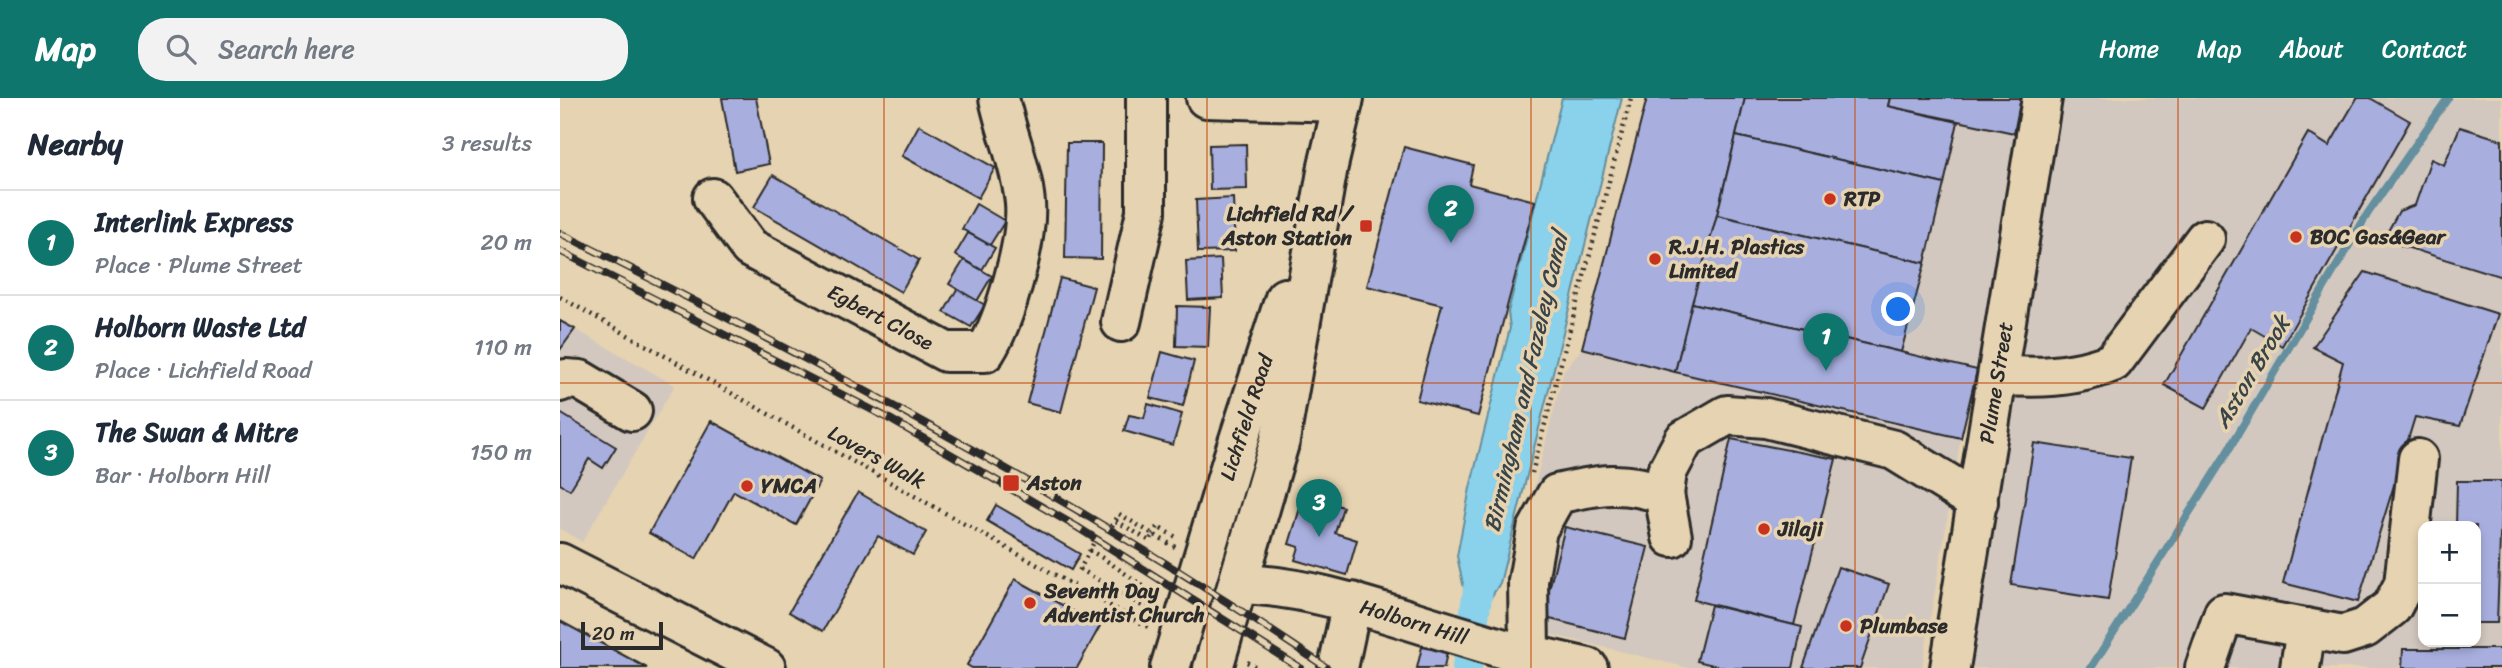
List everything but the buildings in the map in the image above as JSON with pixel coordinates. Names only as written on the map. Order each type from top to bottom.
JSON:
[{"type":"street","name":"Egbert Close","points":[[713,198],[750,248],[946,352],[985,352],[998,331],[1017,265],[1025,203],[999,98]]},
{"type":"street","points":[[1121,322],[1146,212],[1146,98]]},
{"type":"street","points":[[1206,98],[1343,100]]},
{"type":"street","name":"Plume Street","points":[[1950,668],[2042,98]]},
{"type":"street","name":"Lichfield Road","points":[[1213,668],[1280,440],[1328,166],[1343,100]]},
{"type":"street","name":"Lichfield Road","points":[[1171,644],[1328,166]]},
{"type":"street","points":[[1999,375],[2039,378],[2099,368],[2113,362],[2205,239]]},
{"type":"street","points":[[560,382],[565,379],[580,380],[632,411]]},
{"type":"street","points":[[1672,537],[1664,494],[1667,472],[1684,440],[1727,415],[1766,418],[1894,450],[1978,502]]},
{"type":"street","points":[[2205,668],[2224,613],[2343,635],[2365,628],[2392,607],[2404,584],[2418,459]]},
{"type":"street","points":[[1516,651],[1537,530],[1557,494],[1602,484],[1637,485],[1664,494]]},
{"type":"street","points":[[560,563],[766,668]]},
{"type":"street","name":"Holborn Hill","points":[[1239,584],[1272,585],[1352,602],[1451,633],[1588,668]]},
{"type":"street","points":[[1338,668],[1352,602]]},
{"type":"street","points":[[2300,668],[2306,628]]},
{"type":"path","points":[[1529,485],[1631,98]]},
{"type":"path","name":"Lovers Walk","points":[[560,297],[1171,644]]},
{"type":"path","points":[[1112,526],[1119,514],[1167,542]]},
{"type":"path","points":[[1116,521],[1150,541],[1158,527],[1164,530]]},
{"type":"path","points":[[1093,544],[1080,569],[1171,644]]},
{"type":"path","points":[[1089,550],[1169,603]]},
{"type":"shaded area","points":[[1647,98],[2021,98],[1977,370],[1961,438],[1922,668],[1689,668],[1508,624],[1521,585],[1528,512],[1564,370],[1582,348]]},
{"type":"shaded area","points":[[2060,98],[2502,98],[2502,668],[1967,668],[2013,406]]},
{"type":"shaded area","points":[[560,321],[675,385],[582,542],[560,529]]},
{"type":"water","points":[[1562,98],[1622,98],[1500,583],[1480,615],[1469,612],[1457,556],[1470,488],[1510,328],[1508,312]]},
{"type":"waterway","name":"Aston Brook","points":[[2091,668],[2225,456],[2368,213],[2448,98]]},
{"type":"waterway","name":"Birmingham and Fazeley Canal","points":[[1467,668],[1480,575]]},
{"type":"railway","points":[[560,233],[854,385],[1047,492],[1235,607],[1327,668]]},
{"type":"railway","points":[[560,251],[888,418],[1077,527],[1300,668]]},
{"type":"place","name":"RTP","points":[[1830,199]]},
{"type":"place","name":"Lichfield Rd / Aston Station","points":[[1366,226]]},
{"type":"place","name":"BOC Gas&Gear","points":[[2296,237]]},
{"type":"place","name":"Holborn Waste Ltd","points":[[1451,243]]},
{"type":"place","name":"R.J.H. Plastics Limited","points":[[1655,259]]},
{"type":"place","name":"Interlink Express","points":[[1826,371]]},
{"type":"place","name":"Aston","points":[[1011,483]]},
{"type":"place","name":"YMCA","points":[[747,486]]},
{"type":"place","name":"Jilaji","points":[[1764,529]]},
{"type":"place","name":"The Swan & Mitre","points":[[1319,537]]},
{"type":"place","name":"Seventh Day Adventist Church","points":[[1030,603]]},
{"type":"place","name":"Plumbase","points":[[1846,626]]}]
